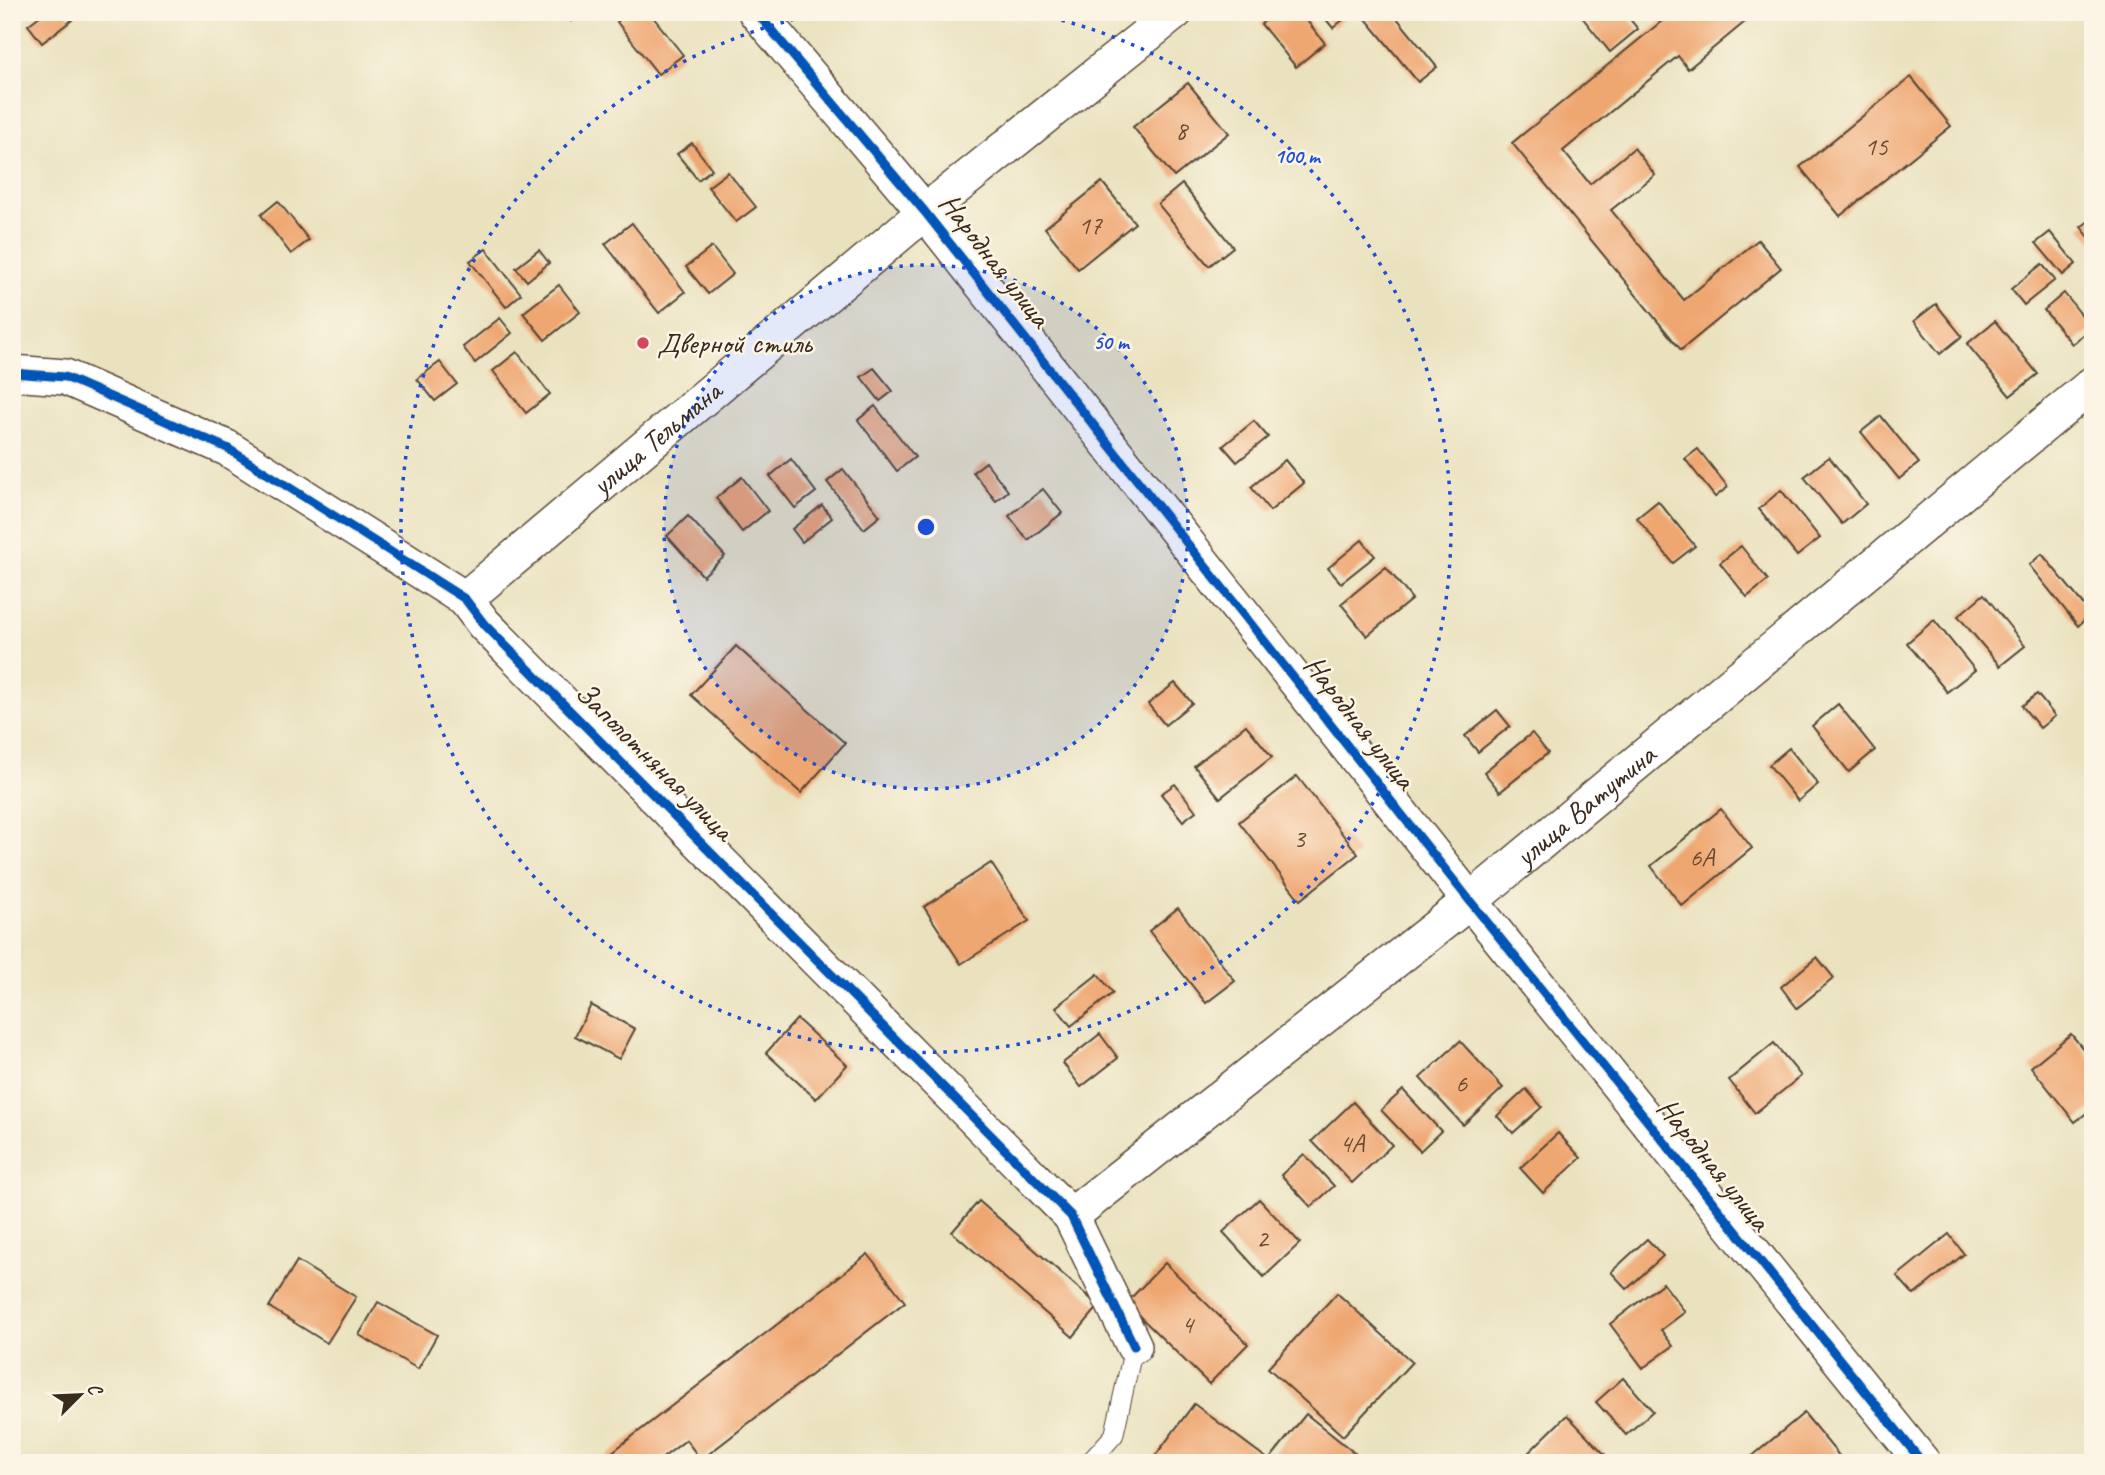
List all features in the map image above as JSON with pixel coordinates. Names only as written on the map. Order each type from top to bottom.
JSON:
[{"type":"street","name":"Народная улица","points":[[756,12],[925,212],[1470,901],[1923,1463]]},
{"type":"street","name":"улица Тельмана","points":[[465,599],[925,212],[1175,12]]},
{"type":"street","name":"Заполотняная улица","points":[[12,373],[65,377],[227,448],[465,599],[493,634],[1072,1216],[1134,1346]]},
{"type":"street","name":"улица Ватутина","points":[[1072,1216],[1470,901],[2093,384]]},
{"type":"lane","points":[[1089,1463],[1114,1435],[1134,1346]]},
{"type":"building","points":[[45,12],[66,12],[72,20],[42,43],[28,25]]},
{"type":"building","points":[[564,12],[581,12],[571,21]]},
{"type":"building","points":[[630,12],[649,12],[683,55],[658,74],[617,22]]},
{"type":"building","points":[[1275,12],[1300,12],[1325,43],[1296,67],[1261,24]]},
{"type":"building","points":[[1320,12],[1338,12],[1344,19],[1333,28]]},
{"type":"building","points":[[1392,12],[1437,67],[1418,82],[1362,14]]},
{"type":"building","points":[[1578,12],[1624,12],[1638,29],[1610,52]]},
{"type":"building","points":[[1673,12],[1757,12],[1688,69],[1678,56],[1563,151],[1590,184],[1634,148],[1655,175],[1611,210],[1684,300],[1758,240],[1781,268],[1681,350],[1512,143]]},
{"type":"building","points":[[1911,77],[1951,126],[1840,216],[1800,167]]},
{"type":"building","points":[[1188,83],[1229,133],[1174,177],[1133,127]]},
{"type":"building","points":[[692,143],[712,169],[698,180],[677,154]]},
{"type":"building","points":[[728,172],[756,207],[736,222],[708,187]]},
{"type":"building","points":[[1102,182],[1135,223],[1078,269],[1045,228]]},
{"type":"building","points":[[1182,184],[1233,247],[1209,266],[1158,204]]},
{"type":"building","points":[[278,201],[309,240],[291,254],[261,215]]},
{"type":"building","points":[[2093,218],[2093,242],[2081,227]]},
{"type":"building","points":[[632,223],[685,292],[659,313],[605,244]]},
{"type":"building","points":[[2050,232],[2076,264],[2063,275],[2036,243]]},
{"type":"building","points":[[712,247],[733,274],[708,294],[686,267]]},
{"type":"building","points":[[486,249],[521,294],[506,307],[470,261]]},
{"type":"building","points":[[539,250],[549,263],[527,281],[516,268]]},
{"type":"building","points":[[2042,264],[2055,280],[2024,305],[2011,289]]},
{"type":"building","points":[[559,285],[580,312],[545,340],[523,313]]},
{"type":"building","points":[[2064,293],[2092,328],[2072,344],[2044,310]]},
{"type":"building","points":[[1936,304],[1962,336],[1940,354],[1914,321]]},
{"type":"building","points":[[500,318],[512,333],[475,363],[463,347]]},
{"type":"building","points":[[1995,321],[2038,374],[2010,396],[1967,344]]},
{"type":"building","points":[[517,352],[550,394],[526,413],[493,371]]},
{"type":"building","points":[[440,362],[457,384],[435,401],[417,379]]},
{"type":"building","points":[[874,368],[893,391],[880,401],[861,377]]},
{"type":"building","points":[[875,406],[915,457],[897,471],[858,420]]},
{"type":"building","points":[[1881,416],[1919,463],[1899,479],[1861,432]]},
{"type":"building","points":[[1254,421],[1268,437],[1237,462],[1223,446]]},
{"type":"building","points":[[1698,449],[1728,487],[1715,497],[1685,459]]},
{"type":"building","points":[[1829,457],[1866,504],[1842,524],[1804,477]]},
{"type":"building","points":[[791,459],[816,492],[795,508],[770,476]]},
{"type":"building","points":[[1285,460],[1304,483],[1270,511],[1251,487]]},
{"type":"building","points":[[986,462],[1008,491],[996,501],[973,472]]},
{"type":"building","points":[[843,469],[880,516],[864,529],[827,482]]},
{"type":"building","points":[[742,477],[768,511],[742,532],[716,498]]},
{"type":"building","points":[[1043,489],[1062,513],[1028,540],[1009,516]]},
{"type":"building","points":[[1781,490],[1820,538],[1797,556],[1759,509]]},
{"type":"building","points":[[1658,501],[1695,546],[1673,563],[1637,518]]},
{"type":"building","points":[[822,505],[832,518],[802,542],[792,529]]},
{"type":"building","points":[[688,516],[725,556],[703,576],[667,536]]},
{"type":"building","points":[[1362,540],[1375,556],[1341,583],[1328,568]]},
{"type":"building","points":[[1741,546],[1768,580],[1747,597],[1720,563]]},
{"type":"building","points":[[2042,554],[2091,614],[2078,626],[2029,565]]},
{"type":"building","points":[[1386,567],[1412,599],[1367,636],[1341,604]]},
{"type":"building","points":[[1984,594],[2025,646],[2000,666],[1958,616]]},
{"type":"building","points":[[1934,620],[1975,670],[1947,692],[1907,643]]},
{"type":"building","points":[[736,646],[845,743],[801,793],[691,695]]},
{"type":"building","points":[[1175,683],[1192,703],[1165,725],[1148,704]]},
{"type":"building","points":[[2037,694],[2055,716],[2040,728],[2022,706]]},
{"type":"building","points":[[1838,704],[1875,750],[1849,772],[1812,726]]},
{"type":"building","points":[[1497,710],[1510,726],[1478,752],[1465,736]]},
{"type":"building","points":[[1246,725],[1272,757],[1220,798],[1194,766]]},
{"type":"building","points":[[1532,733],[1548,753],[1500,792],[1484,772]]},
{"type":"building","points":[[1789,748],[1818,784],[1798,801],[1769,765]]},
{"type":"building","points":[[1297,776],[1358,854],[1300,900],[1239,822]]},
{"type":"building","points":[[1175,784],[1196,811],[1183,821],[1161,794]]},
{"type":"building","points":[[1721,809],[1752,848],[1682,906],[1651,866]]},
{"type":"building","points":[[991,863],[1029,921],[961,964],[924,907]]},
{"type":"building","points":[[1178,908],[1235,981],[1206,1003],[1149,931]]},
{"type":"building","points":[[1817,957],[1834,978],[1797,1008],[1781,987]]},
{"type":"building","points":[[1098,974],[1113,993],[1071,1026],[1056,1007]]},
{"type":"building","points":[[591,1005],[635,1029],[619,1059],[575,1036]]},
{"type":"building","points":[[797,1019],[847,1065],[816,1099],[766,1053]]},
{"type":"building","points":[[1100,1034],[1118,1058],[1081,1087],[1063,1063]]},
{"type":"building","points":[[2071,1034],[2093,1061],[2093,1108],[2075,1122],[2031,1067]]},
{"type":"building","points":[[1460,1041],[1503,1088],[1463,1125],[1420,1078]]},
{"type":"building","points":[[1774,1043],[1801,1076],[1755,1113],[1729,1080]]},
{"type":"building","points":[[1526,1089],[1542,1107],[1513,1133],[1497,1116]]},
{"type":"building","points":[[1403,1090],[1441,1131],[1420,1151],[1381,1110]]},
{"type":"building","points":[[1353,1102],[1392,1145],[1352,1183],[1312,1141]]},
{"type":"building","points":[[1558,1133],[1581,1158],[1543,1193],[1520,1168]]},
{"type":"building","points":[[1304,1154],[1334,1186],[1311,1207],[1281,1175]]},
{"type":"building","points":[[1259,1199],[1300,1243],[1264,1277],[1223,1232]]},
{"type":"building","points":[[979,1201],[1099,1306],[1073,1337],[952,1232]]},
{"type":"building","points":[[1949,1234],[1964,1254],[1914,1295],[1897,1276]]},
{"type":"building","points":[[1647,1239],[1663,1256],[1627,1289],[1611,1272]]},
{"type":"building","points":[[868,1254],[905,1302],[701,1460],[686,1440],[656,1463],[598,1463]]},
{"type":"building","points":[[297,1261],[356,1297],[327,1343],[269,1307]]},
{"type":"building","points":[[1165,1263],[1248,1344],[1209,1384],[1126,1303]]},
{"type":"building","points":[[1663,1283],[1685,1312],[1661,1330],[1673,1346],[1643,1368],[1610,1324]]},
{"type":"building","points":[[1337,1293],[1412,1362],[1343,1436],[1268,1368]]},
{"type":"building","points":[[378,1302],[437,1335],[418,1369],[359,1335]]},
{"type":"building","points":[[1623,1378],[1653,1411],[1626,1435],[1596,1402]]},
{"type":"building","points":[[1194,1404],[1269,1460],[1306,1414],[1367,1463],[1150,1463]]},
{"type":"building","points":[[1804,1413],[1845,1463],[1744,1463]]},
{"type":"building","points":[[1567,1415],[1613,1463],[1520,1461]]},
{"type":"cycle path","points":[[756,12],[925,212],[1470,901],[1923,1463]]},
{"type":"cycle path","points":[[12,373],[65,377],[227,448],[465,599],[484,624],[1071,1216],[1134,1346]]},
{"type":"place","name":"Дверной стиль","points":[[643,343]]}]
